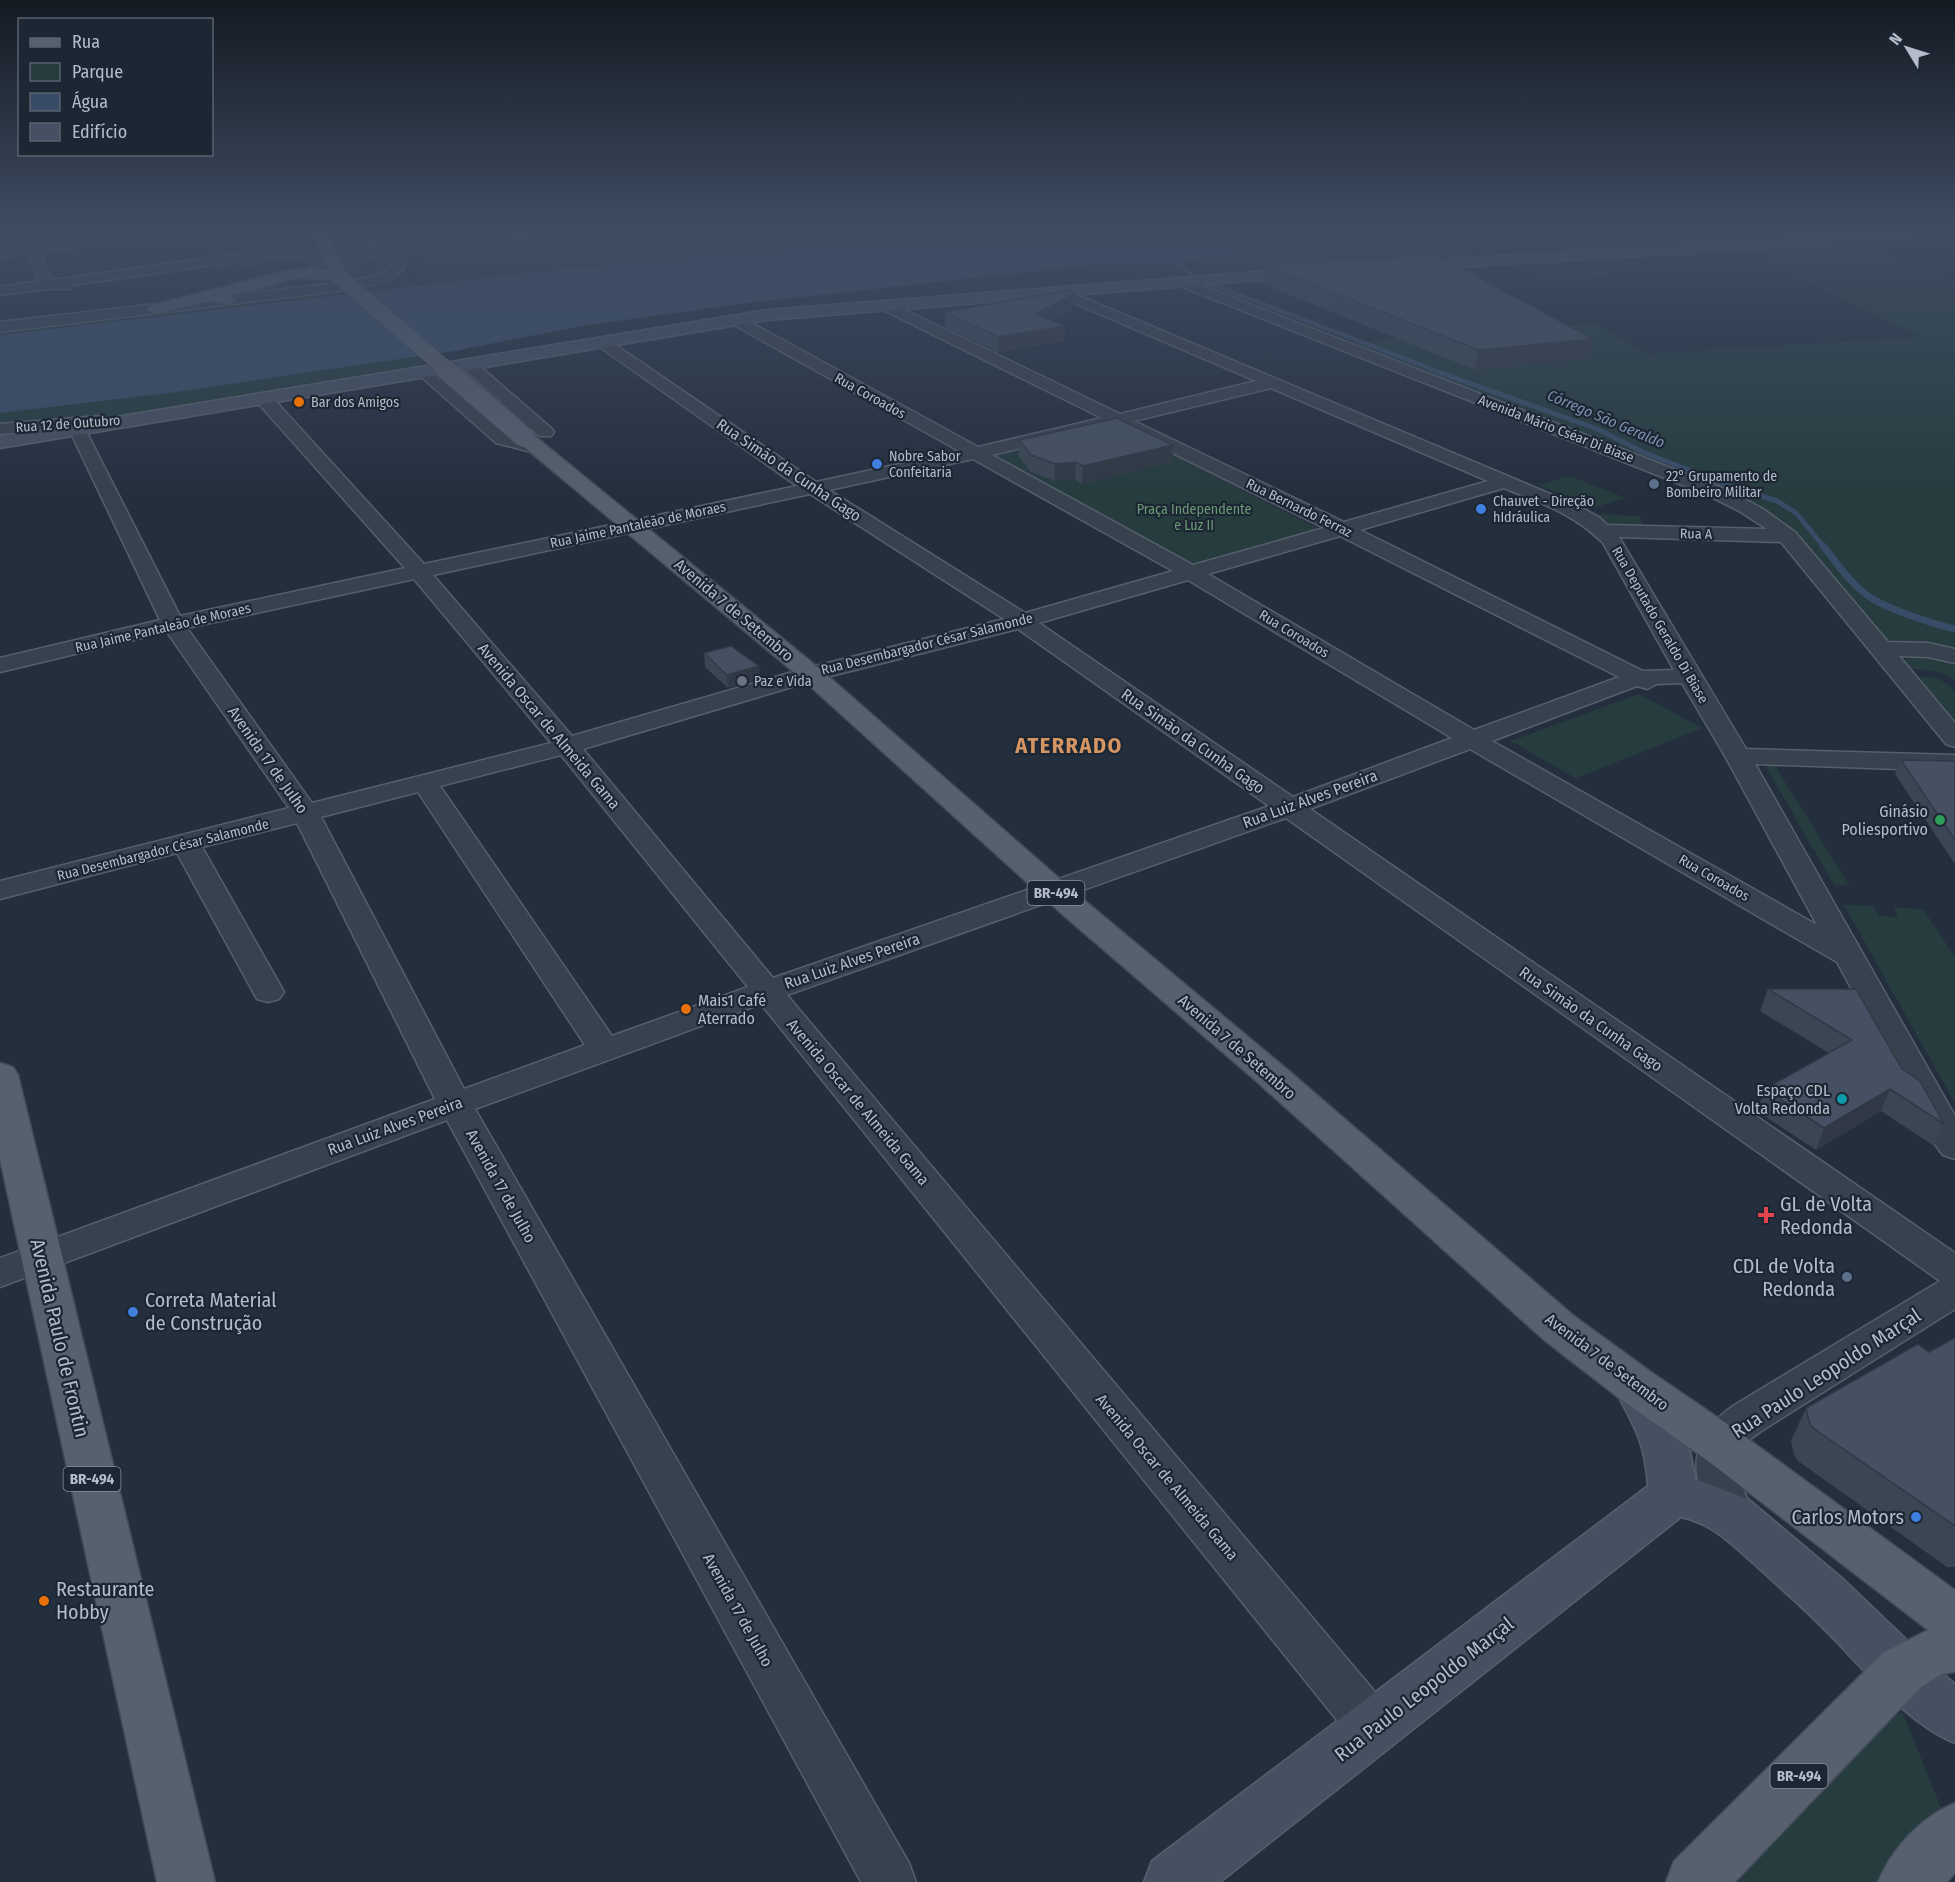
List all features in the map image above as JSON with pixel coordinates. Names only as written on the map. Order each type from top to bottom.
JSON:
[{"type":"main road","points":[[391,318],[536,440]]},
{"type":"main road","name":"Avenida 7 de Setembro","points":[[536,440],[633,526],[811,674],[1053,890],[1269,1073],[1520,1295],[1588,1350],[1720,1444],[1955,1620]]},
{"type":"main road","name":"Avenida Paulo de Frontin","points":[[0,1075],[20,1265],[186,1882]]},
{"type":"main road","points":[[1902,1670],[1933,1652],[1955,1648]]},
{"type":"main road","name":"BR-494","points":[[1695,1882],[1902,1670]]},
{"type":"main road","points":[[1907,1882],[1955,1831]]},
{"type":"street","points":[[0,327],[79,318]]},
{"type":"street","points":[[0,442],[743,318]]},
{"type":"street","name":"Rua Bernardo Ferraz","points":[[910,318],[1712,714]]},
{"type":"street","name":"Rua Deputado Geraldo Di Biase","points":[[1122,318],[1577,512],[1604,531],[1623,558],[1689,676],[1738,756],[1955,1147]]},
{"type":"street","name":"Avenida Mário Cséar Di Biase","points":[[1281,318],[1712,490],[1761,515],[1788,536],[1955,739]]},
{"type":"street","name":"Rua Coroados","points":[[734,319],[973,454],[1188,571],[1471,739],[1850,956]]},
{"type":"street","name":"Rua Simão da Cunha Gago","points":[[602,342],[812,487],[1022,621],[1955,1272]]},
{"type":"street","name":"Avenida 7 de Setembro","points":[[469,365],[536,440]]},
{"type":"street","name":"Avenida 7 de Setembro","points":[[425,372],[502,439],[536,440]]},
{"type":"street","name":"Rua Jaime Pantaleão de Moraes","points":[[0,665],[173,624],[973,454],[1275,382]]},
{"type":"street","name":"Avenida Oscar de Almeida Gama","points":[[264,399],[419,572],[567,746],[766,991],[1374,1728]]},
{"type":"street","name":"Rua 12 de Outubro","points":[[0,429],[135,420]]},
{"type":"street","name":"Avenida 17 de Julho","points":[[77,430],[173,624],[306,813],[455,1104],[890,1882]]},
{"type":"street","name":"Rua Desembargador César Salamonde","points":[[0,891],[567,746],[811,674],[1022,621],[1188,571],[1504,482]]},
{"type":"street","name":"Rua A","points":[[1604,531],[1788,536]]},
{"type":"street","points":[[1882,649],[1928,650],[1955,656]]},
{"type":"street","points":[[1638,678],[1689,676]]},
{"type":"street","name":"Rua Luiz Alves Pereira","points":[[20,1265],[766,991],[1288,808],[1638,678]]},
{"type":"street","points":[[1738,756],[1955,763]]},
{"type":"street","points":[[425,783],[605,1050]]},
{"type":"street","points":[[186,844],[268,992]]},
{"type":"street","name":"Rua Paulo Leopoldo Marçal","points":[[1731,1514],[1721,1491],[1717,1462],[1720,1444],[1726,1436],[1748,1418],[1955,1290]]},
{"type":"street","points":[[1635,1385],[1663,1431],[1672,1472],[1673,1495],[1700,1500],[1731,1514],[1826,1596],[1955,1718]]},
{"type":"street","name":"Rua Paulo Leopoldo Marçal","points":[[1173,1882],[1673,1495]]},
{"type":"green space","points":[[104,318],[149,318],[0,335],[0,330]]},
{"type":"green space","points":[[1881,318],[1955,318],[1955,649],[1926,642],[1882,640],[1789,528],[1758,507],[1351,344],[1395,337],[1539,329],[1592,323],[1649,354],[1921,337]]},
{"type":"green space","points":[[415,357],[429,368],[133,416],[0,427],[0,413],[170,393]]},
{"type":"green space","name":"Praça Independente e Luz II","points":[[1107,428],[1124,430],[1317,528],[1318,533],[1195,567],[996,458],[997,454]]},
{"type":"green space","points":[[1570,476],[1626,498],[1593,508],[1538,485]]},
{"type":"green space","points":[[1594,514],[1638,516],[1645,526],[1607,525]]},
{"type":"green space","points":[[1920,654],[1955,661],[1955,682],[1940,672],[1911,669],[1904,660]]},
{"type":"green space","points":[[1918,677],[1928,677],[1949,685],[1955,694],[1955,723]]},
{"type":"green space","points":[[1639,694],[1702,728],[1576,778],[1511,741]]},
{"type":"green space","points":[[1764,763],[1774,764],[1849,885],[1834,885]]},
{"type":"green space","points":[[1844,905],[1873,906],[1879,916],[1898,917],[1894,908],[1923,909],[1955,957],[1955,1103]]},
{"type":"green space","points":[[1903,1713],[1943,1813],[1877,1882],[1706,1882],[1872,1722]]},
{"type":"water","points":[[146,318],[640,318],[581,326],[455,351],[170,393],[0,413],[0,335]]},
{"type":"building","points":[[957,318],[1045,318],[1065,326],[998,337]]},
{"type":"building","points":[[1397,318],[1554,318],[1593,339],[1479,350]]},
{"type":"building","points":[[1117,418],[1173,445],[1083,466],[1076,462],[1055,464],[1031,455],[1019,440]]},
{"type":"building","points":[[731,646],[759,666],[727,675],[704,653]]},
{"type":"building","points":[[1901,760],[1955,761],[1955,840]]},
{"type":"building","points":[[1768,989],[1856,989],[1902,1069],[1920,1081],[1944,1124],[1890,1089],[1824,1128],[1765,1089],[1852,1040]]},
{"type":"building","name":"Carlos Motors","points":[[1955,1338],[1955,1526],[1813,1428],[1806,1408],[1918,1344],[1929,1352]]},
{"type":"waterway","name":"Córrego São Geraldo","points":[[1299,318],[1434,370]]},
{"type":"waterway","name":"Córrego São Geraldo","points":[[1430,369],[1597,429],[1643,452],[1726,485],[1777,501],[1796,513],[1824,547]]},
{"type":"waterway","name":"Córrego São Geraldo","points":[[1823,546],[1843,572],[1867,595],[1909,615],[1955,629]]},
{"type":"place","name":"Bar dos Amigos","points":[[299,402]]},
{"type":"place","name":"Nobre Sabor Confeitaria","points":[[877,464]]},
{"type":"place","name":"22° Grupamento de Bombeiro Militar","points":[[1654,484]]},
{"type":"place","name":"Chauvet - Direção hIdráulica","points":[[1481,509]]},
{"type":"place","name":"Paz e Vida","points":[[742,681]]},
{"type":"place","name":"Ginásio Poliesportivo","points":[[1940,820]]},
{"type":"place","name":"Mais1 Café Aterrado","points":[[686,1009]]},
{"type":"place","name":"Espaço CDL Volta Redonda","points":[[1842,1099]]},
{"type":"place","name":"GL de Volta Redonda","points":[[1766,1215]]},
{"type":"place","name":"CDL de Volta Redonda","points":[[1847,1277]]},
{"type":"place","name":"Correta Material de Construção","points":[[133,1312]]},
{"type":"place","name":"Carlos Motors","points":[[1916,1517]]},
{"type":"place","name":"Restaurante Hobby","points":[[44,1601]]},
{"type":"district","name":"ATERRADO","points":[[1069,745]]}]
